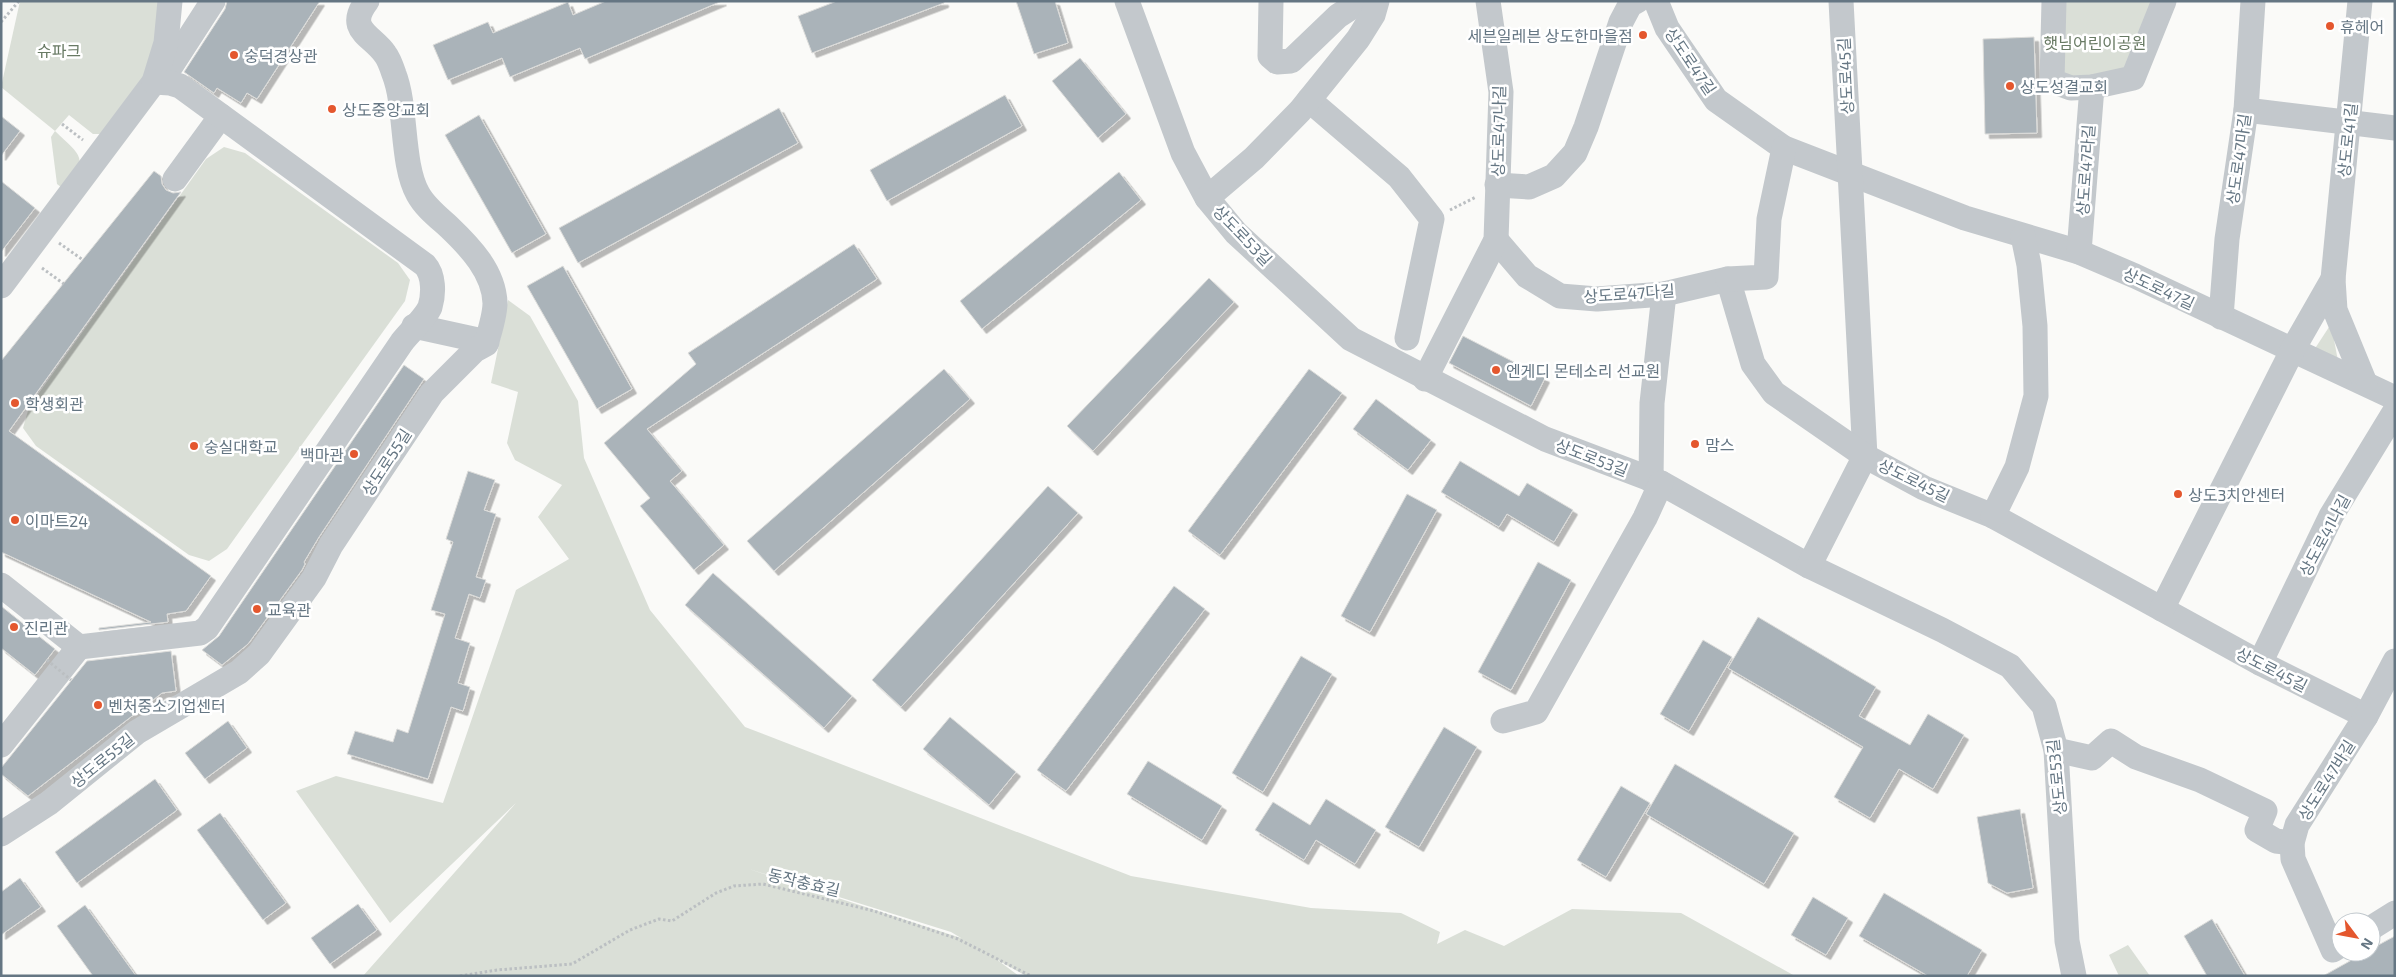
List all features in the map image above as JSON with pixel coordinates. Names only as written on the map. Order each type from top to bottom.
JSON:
[{"type":"street","points":[[162,74],[170,1]]},
{"type":"street","points":[[1,286],[162,74],[213,1]]},
{"type":"street","points":[[367,1],[362,8],[359,20],[363,34],[385,53],[395,77],[412,175],[417,193],[429,209],[464,241],[488,275],[495,304],[487,342],[414,326]]},
{"type":"street","name":"상도로53길","points":[[1127,1],[1184,154],[1207,198],[1236,233],[1351,339],[1425,379],[1545,439],[1656,481],[1809,566],[1942,630],[2010,666],[2044,706],[2056,750],[2067,941],[2074,976]]},
{"type":"street","points":[[1271,1],[1270,56],[1277,62],[1291,61],[1338,16],[1362,1]]},
{"type":"street","points":[[1207,198],[1254,158],[1309,100],[1358,39],[1373,15],[1377,1]]},
{"type":"street","name":"상도로47나길","points":[[1488,1],[1501,92],[1497,185],[1528,187],[1554,176],[1574,153],[1586,127],[1621,22],[1630,5],[1637,1]]},
{"type":"street","name":"상도로47길","points":[[1656,1],[1667,28],[1716,100],[1784,148],[1851,175],[2023,236],[2079,252],[2135,276],[2395,398]]},
{"type":"street","name":"상도로45길","points":[[1841,1],[1865,456],[1924,488],[1993,516],[2260,663],[2366,716]]},
{"type":"street","points":[[2054,1],[2052,81],[2070,88],[2092,87],[2133,78],[2164,1]]},
{"type":"street","name":"상도로47마길","points":[[2221,317],[2227,239],[2246,110],[2253,1]]},
{"type":"street","name":"상도로41길","points":[[2360,1],[2333,279],[2335,310],[2365,383]]},
{"type":"street","points":[[1,745],[79,647],[200,633],[207,628],[414,326],[430,308],[433,280],[431,272],[425,265],[180,86],[170,82],[162,74]]},
{"type":"street","name":"상도로47라길","points":[[2079,252],[2092,87]]},
{"type":"street","points":[[1309,100],[1398,177],[1432,219],[1407,338]]},
{"type":"street","points":[[2246,110],[2292,114],[2349,124],[2395,128]]},
{"type":"street","points":[[175,178],[221,116]]},
{"type":"street","points":[[1784,148],[1769,219],[1766,277],[1728,280],[1753,364],[1774,393],[1865,456],[1809,566]]},
{"type":"street","points":[[1425,379],[1496,240],[1497,185]]},
{"type":"street","points":[[1993,516],[2017,467],[2036,396],[2035,326],[2029,266],[2023,236]]},
{"type":"street","name":"상도로47다길","points":[[1496,240],[1527,276],[1560,296],[1597,299],[1664,294],[1728,280]]},
{"type":"street","name":"상도로41길","points":[[2292,350],[2333,279]]},
{"type":"street","name":"상도로53길","points":[[1656,481],[1652,403],[1664,294]]},
{"type":"street","name":"상도로55길","points":[[2,833],[49,803],[137,732],[239,672],[259,654],[314,578],[331,545],[432,393],[475,350],[487,342]]},
{"type":"street","points":[[2162,609],[2292,350]]},
{"type":"street","name":"상도로41나길","points":[[2260,663],[2331,516],[2395,411]]},
{"type":"street","points":[[1503,721],[1536,712],[1645,518],[1656,481]]},
{"type":"street","points":[[1,585],[79,647]]},
{"type":"street","name":"상도로47바길","points":[[2292,844],[2297,825],[2366,716],[2395,661]]},
{"type":"street","points":[[2056,750],[2092,758],[2111,741],[2136,757],[2200,780],[2266,811],[2258,830],[2276,841],[2292,844],[2293,859],[2331,945]]},
{"type":"street","points":[[2381,922],[2395,913]]},
{"type":"path","points":[[1,22],[19,1]]},
{"type":"path","points":[[1432,219],[1497,185]]},
{"type":"path","points":[[54,239],[83,260]]},
{"type":"path","points":[[36,263],[64,284]]},
{"type":"path","points":[[47,660],[71,680]]},
{"type":"path","name":"동작충효길","points":[[460,976],[497,970],[572,964],[630,930],[659,919],[672,921],[716,892],[734,886],[763,884],[874,911],[958,939],[1031,976]]},
{"type":"green space","name":"슈파크","points":[[20,1],[163,1],[150,69],[101,134],[93,134],[69,115],[55,131],[1,87]]},
{"type":"green space","name":"햇님어린이공원","points":[[2054,1],[2163,1],[2130,75],[2052,81]]},
{"type":"green space","points":[[55,131],[71,146],[79,158],[78,171],[65,190],[57,184],[51,137]]},
{"type":"green space","points":[[224,147],[245,153],[398,263],[410,280],[405,301],[227,549],[209,561],[189,555],[36,446],[23,428],[29,407],[206,159]]},
{"type":"green space","points":[[508,300],[530,316],[578,401],[584,458],[650,610],[745,727],[1131,876],[1311,908],[1401,913],[1440,932],[1437,944],[1465,930],[1504,946],[1572,909],[1681,913],[1795,976],[1026,976],[996,959],[1019,976],[363,976],[516,803],[390,923],[296,791],[336,776],[443,803],[516,590],[569,559],[538,517],[562,485],[515,460],[507,443],[518,392],[491,383]],"holes":[[[749,869],[951,932],[961,938]]]},
{"type":"green space","points":[[2331,324],[2339,366],[2314,350]]},
{"type":"green space","points":[[2128,945],[2150,976],[2119,976],[2109,955]]},
{"type":"building","name":"숭덕경상관","points":[[227,1],[320,1],[257,99],[247,93],[241,103],[217,88],[214,93],[184,72],[225,9]]},
{"type":"building","points":[[606,1],[722,1],[585,59],[580,48],[510,77],[502,58],[448,80],[433,45],[488,22],[493,33],[568,2],[573,15]]},
{"type":"building","points":[[837,1],[944,1],[944,3],[812,53],[798,16]]},
{"type":"building","points":[[1016,1],[1055,1],[1068,43],[1034,54]]},
{"type":"building","name":"상도성결교회","points":[[2034,37],[2037,133],[1985,134],[1983,39]]},
{"type":"building","points":[[1080,58],[1126,114],[1098,138],[1052,81]]},
{"type":"building","points":[[1005,95],[1022,126],[887,201],[870,170]]},
{"type":"building","points":[[779,108],[798,143],[578,263],[559,228]]},
{"type":"building","points":[[479,115],[546,234],[512,253],[445,135]]},
{"type":"building","points":[[1,116],[20,131],[1,156]]},
{"type":"building","name":"학생회관","points":[[154,171],[161,176],[162,184],[166,190],[173,193],[181,192],[9,431],[211,576],[186,611],[167,614],[168,622],[99,630],[99,628],[151,622],[1,552],[1,361]]},
{"type":"building","points":[[1119,172],[1141,200],[982,329],[960,301]]},
{"type":"building","points":[[1,181],[35,208],[1,252]]},
{"type":"building","points":[[854,244],[877,279],[647,429],[682,471],[670,481],[724,545],[694,570],[640,506],[650,498],[604,443],[696,364],[688,353]]},
{"type":"building","points":[[563,266],[632,389],[597,409],[527,286]]},
{"type":"building","points":[[1209,278],[1234,302],[1093,451],[1067,426]]},
{"type":"building","name":"엔게디 몬테소리 선교원","points":[[1463,336],[1545,378],[1531,406],[1449,363]]},
{"type":"building","points":[[404,365],[424,379],[319,537],[304,562],[302,570],[248,644],[222,665],[202,650],[219,636]]},
{"type":"building","points":[[944,369],[970,399],[774,571],[747,541]]},
{"type":"building","points":[[1309,369],[1342,393],[1220,555],[1188,531]]},
{"type":"building","points":[[1376,399],[1431,440],[1408,470],[1353,429]]},
{"type":"building","points":[[1460,461],[1519,496],[1527,483],[1573,510],[1554,542],[1507,514],[1499,527],[1441,492]]},
{"type":"building","points":[[468,471],[495,480],[484,510],[496,514],[476,577],[486,580],[480,598],[469,594],[455,638],[470,643],[458,683],[470,687],[463,711],[451,707],[428,779],[347,754],[355,731],[393,742],[397,729],[408,733],[445,614],[431,610],[453,542],[446,539]]},
{"type":"building","points":[[1048,486],[1078,513],[901,707],[872,680]]},
{"type":"building","points":[[1407,494],[1437,510],[1370,632],[1341,616]]},
{"type":"building","points":[[1538,562],[1571,580],[1511,690],[1478,672]]},
{"type":"building","points":[[713,573],[852,696],[824,728],[685,605]]},
{"type":"building","points":[[1174,586],[1205,609],[1066,791],[1037,770]]},
{"type":"building","name":"진리관","points":[[1,606],[55,649],[35,675],[1,648]]},
{"type":"building","points":[[1758,617],[1876,687],[1859,716],[1910,745],[1928,714],[1964,735],[1933,789],[1899,769],[1870,818],[1834,797],[1863,747],[1728,668]]},
{"type":"building","points":[[1703,640],[1732,657],[1689,731],[1660,714]]},
{"type":"building","name":"벤처중소기업센터","points":[[171,651],[176,691],[162,693],[28,796],[1,774],[1,768],[87,661]]},
{"type":"building","points":[[1301,656],[1332,674],[1263,792],[1232,773]]},
{"type":"building","points":[[950,717],[1016,772],[989,805],[923,749]]},
{"type":"building","points":[[228,721],[247,748],[205,779],[185,753]]},
{"type":"building","points":[[1444,727],[1477,747],[1419,847],[1385,827]]},
{"type":"building","points":[[1148,761],[1222,806],[1202,840],[1127,794]]},
{"type":"building","points":[[1675,764],[1794,833],[1764,884],[1646,814]]},
{"type":"building","points":[[155,779],[177,810],[77,883],[55,852]]},
{"type":"building","points":[[1621,786],[1650,803],[1606,877],[1577,860]]},
{"type":"building","points":[[1326,799],[1376,830],[1355,864],[1316,840],[1304,860],[1255,830],[1273,802],[1310,825]]},
{"type":"building","points":[[2020,809],[2033,888],[2007,893],[1988,883],[1977,817]]},
{"type":"building","points":[[220,813],[286,903],[263,920],[197,830]]},
{"type":"building","points":[[20,878],[41,907],[1,935],[1,892]]},
{"type":"building","points":[[1884,893],[1982,950],[1967,976],[1928,976],[1859,936]]},
{"type":"building","points":[[1813,897],[1848,918],[1826,955],[1791,935]]},
{"type":"building","points":[[358,904],[377,930],[330,964],[311,938]]},
{"type":"building","points":[[85,905],[136,976],[93,976],[57,926]]},
{"type":"building","points":[[2212,919],[2245,976],[2207,976],[2184,936]]},
{"type":"building","points":[[2395,936],[2395,976],[2323,976],[2348,962],[2381,962],[2381,944]]},
{"type":"place","name":"휴헤어","points":[[2330,26]]},
{"type":"place","name":"세븐일레븐 상도한마을점","points":[[1643,35]]},
{"type":"place","name":"숭덕경상관","points":[[234,55]]},
{"type":"place","name":"상도성결교회","points":[[2010,86]]},
{"type":"place","name":"상도중앙교회","points":[[332,109]]},
{"type":"place","name":"엔게디 몬테소리 선교원","points":[[1496,370]]},
{"type":"place","name":"학생회관","points":[[15,403]]},
{"type":"place","name":"맘스","points":[[1695,444]]},
{"type":"place","name":"숭실대학교","points":[[194,446]]},
{"type":"place","name":"백마관","points":[[354,454]]},
{"type":"place","name":"상도3치안센터","points":[[2178,494]]},
{"type":"place","name":"이마트24","points":[[15,520]]},
{"type":"place","name":"교육관","points":[[257,609]]},
{"type":"place","name":"진리관","points":[[14,627]]},
{"type":"place","name":"벤처중소기업센터","points":[[98,705]]}]
